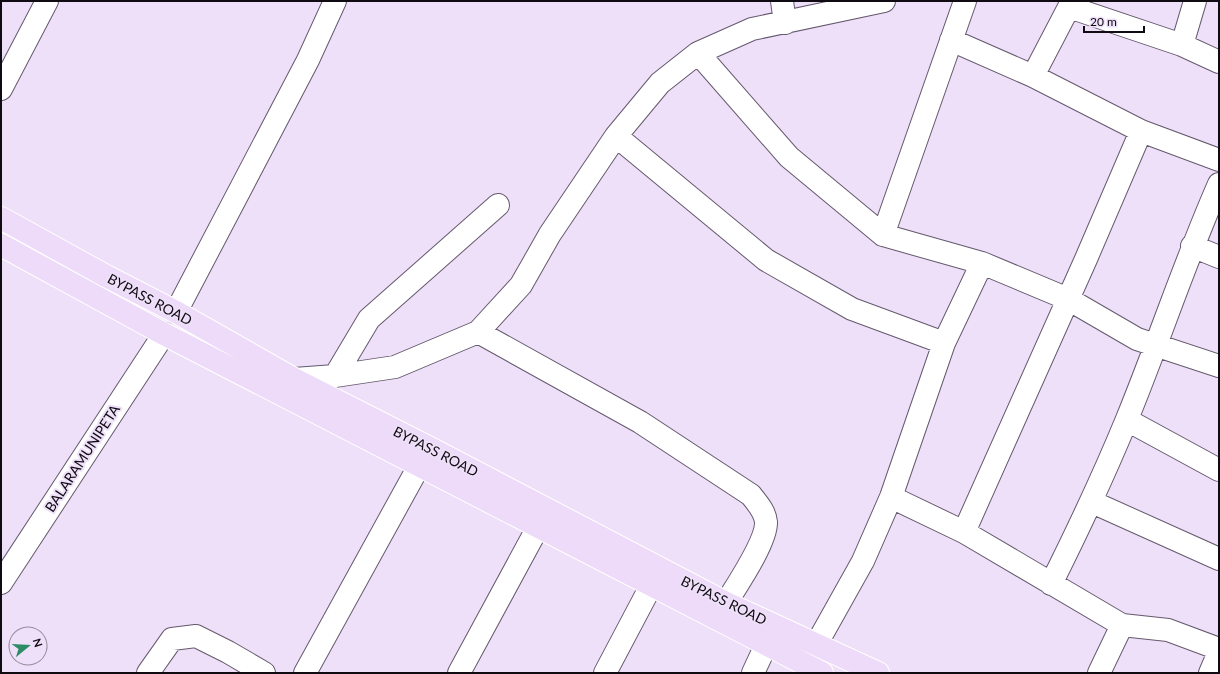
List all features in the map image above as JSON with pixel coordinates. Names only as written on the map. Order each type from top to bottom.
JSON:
[{"type":"main road","name":"BYPASS ROAD","points":[[1,218],[106,276],[176,312],[294,379],[432,449],[726,603],[878,673]]},
{"type":"main road","name":"BYPASS ROAD","points":[[1,245],[164,334],[538,527],[652,584],[822,673]]},
{"type":"street","points":[[1,90],[47,1]]},
{"type":"street","points":[[176,312],[308,60],[335,1]]},
{"type":"street","points":[[782,1],[786,23]]},
{"type":"street","points":[[294,379],[335,376],[396,367],[478,332],[521,285],[550,234],[616,136],[660,83],[698,53],[752,30],[884,1]]},
{"type":"street","points":[[883,235],[965,1]]},
{"type":"street","points":[[1182,46],[1195,1]]},
{"type":"street","points":[[1033,76],[1070,4],[1182,46],[1219,62]]},
{"type":"street","points":[[951,40],[1033,76],[1141,131],[1219,160]]},
{"type":"street","points":[[698,53],[789,157],[883,235],[982,263],[1068,299],[1137,339],[1156,347],[1219,366]]},
{"type":"street","points":[[964,532],[1141,131]]},
{"type":"street","points":[[616,136],[766,260],[852,309],[944,343]]},
{"type":"street","points":[[1051,584],[1092,502],[1127,420],[1156,347],[1192,246],[1219,184]]},
{"type":"street","points":[[335,376],[369,319],[498,205]]},
{"type":"street","points":[[1192,246],[1219,257]]},
{"type":"street","points":[[816,645],[863,561],[891,497],[944,343],[982,263]]},
{"type":"street","points":[[478,332],[640,422],[751,496],[762,510],[766,522],[765,536],[726,603]]},
{"type":"street","name":"BALARAMUNIPETA","points":[[1,583],[164,334]]},
{"type":"street","points":[[1127,420],[1219,470]]},
{"type":"street","points":[[305,673],[419,466]]},
{"type":"street","points":[[891,497],[964,532],[1122,625],[1168,630],[1219,651],[1210,673]]},
{"type":"street","points":[[1092,502],[1219,559]]},
{"type":"street","points":[[459,673],[538,527]]},
{"type":"street","points":[[605,673],[652,584]]},
{"type":"street","points":[[1099,673],[1122,625]]},
{"type":"street","points":[[148,673],[172,639],[196,636],[228,652],[264,673]]},
{"type":"street","points":[[753,673],[766,645]]}]
